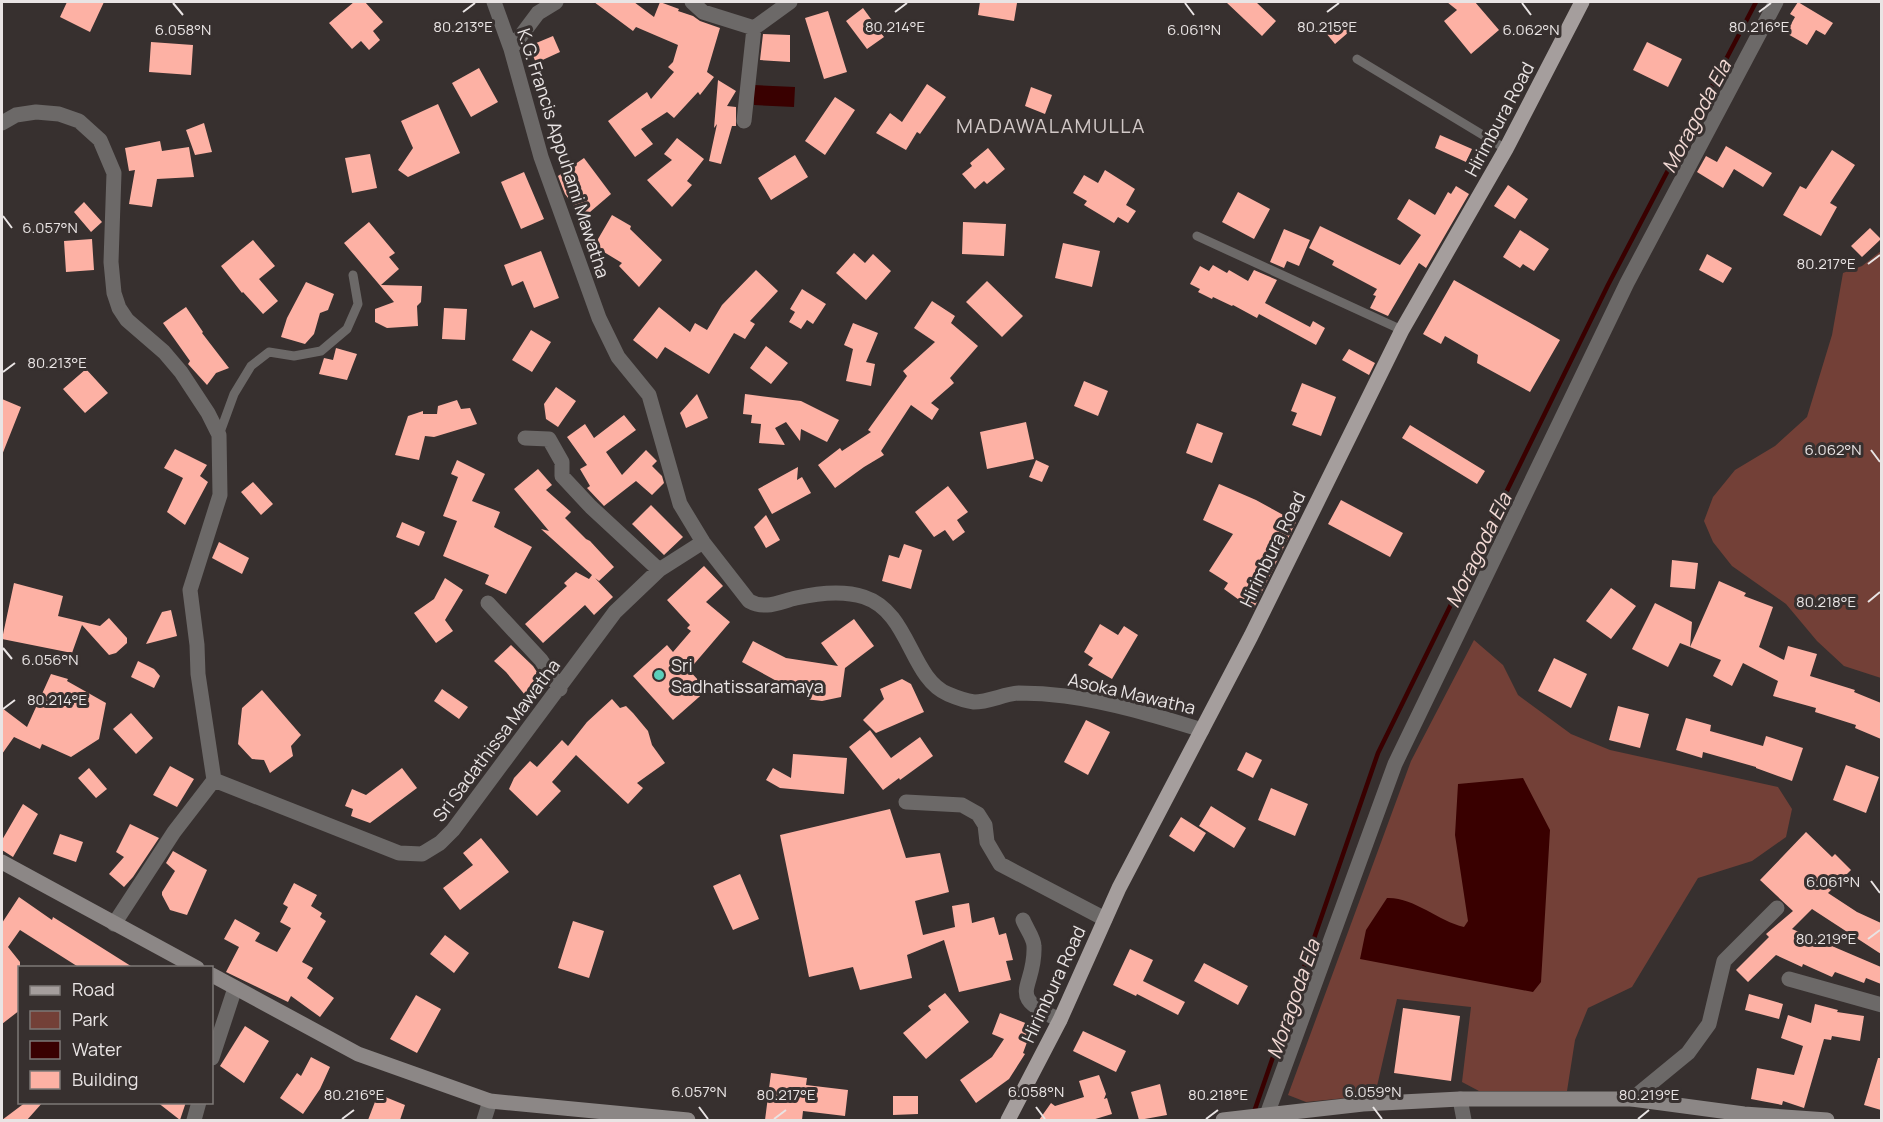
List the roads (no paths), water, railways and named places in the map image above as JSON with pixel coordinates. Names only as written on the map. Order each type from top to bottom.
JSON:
[{"type":"main road","name":"Hirimbura Road","points":[[1008,1120],[1060,1020],[1119,888],[1251,636],[1402,330],[1506,149],[1582,2]]},
{"type":"main road","points":[[2,862],[193,966]]},
{"type":"main road","points":[[213,976],[358,1054],[490,1101],[688,1120]]},
{"type":"main road","points":[[1223,1120],[1265,1118],[1363,1104],[1460,1099],[1632,1099],[1745,1117],[1827,1120]]},
{"type":"street","name":"K.G. Francis Appuhami Mawatha","points":[[494,2],[511,49],[541,157],[598,318],[618,357],[649,395],[680,504],[703,542]]},
{"type":"street","points":[[511,49],[538,13],[556,2]]},
{"type":"street","points":[[693,2],[704,12],[754,28]]},
{"type":"street","points":[[744,121],[754,28],[790,2]]},
{"type":"street","points":[[1265,1118],[1395,764],[1627,283],[1776,2]]},
{"type":"street","points":[[2,123],[16,115],[36,112],[59,114],[79,121],[100,140],[114,173],[111,262],[114,293],[119,308],[128,320],[164,352],[181,372],[208,413],[219,435],[220,495],[190,590],[198,674],[214,780],[174,832],[114,924]]},
{"type":"street","points":[[525,438],[549,439],[562,462],[562,476],[591,507],[659,570]]},
{"type":"street","name":"Sri Sadathissa Mawatha","points":[[214,780],[399,853],[422,854],[440,843],[453,830],[615,612],[659,570],[703,542]]},
{"type":"street","name":"Asoka Mawatha","points":[[703,542],[748,602],[758,606],[844,592],[866,597],[882,606],[897,622],[908,645],[932,681],[946,693],[974,702],[1019,693],[1064,696],[1153,714],[1202,730]]},
{"type":"street","points":[[488,603],[541,660],[560,689]]},
{"type":"street","points":[[906,802],[962,805],[978,814],[985,825],[987,842],[1000,864],[1105,919]]},
{"type":"street","points":[[1632,1099],[1688,1053],[1709,1024],[1725,961],[1777,908]]},
{"type":"street","points":[[1023,920],[1034,944],[1026,993],[1027,1000],[1039,1011],[1060,1020]]},
{"type":"street","points":[[1789,979],[1881,1005]]},
{"type":"street","points":[[213,1055],[235,988]]},
{"type":"street","points":[[1460,1099],[1464,1120]]},
{"type":"street","points":[[484,1120],[490,1101]]},
{"type":"street","points":[[194,1120],[198,1104]]},
{"type":"lane","points":[[1357,59],[1506,149]]},
{"type":"lane","points":[[1197,236],[1402,330]]},
{"type":"lane","points":[[219,435],[234,394],[251,366],[268,352],[294,356],[321,351],[347,329],[358,304],[353,275]]},
{"type":"water","points":[[754,85],[795,87],[794,107],[754,105]]},
{"type":"water","points":[[1523,778],[1550,830],[1541,982],[1533,992],[1360,959],[1366,930],[1387,898],[1407,901],[1464,927],[1468,921],[1455,835],[1458,784]]},
{"type":"waterway","name":"Moragoda Ela","points":[[1254,1112],[1378,753],[1608,285],[1756,2]]},
{"type":"place","name":"Sri Sadhatissaramaya","points":[[659,675]]},
{"type":"district","name":"MADAWALAMULLA","points":[[1051,125]]}]
